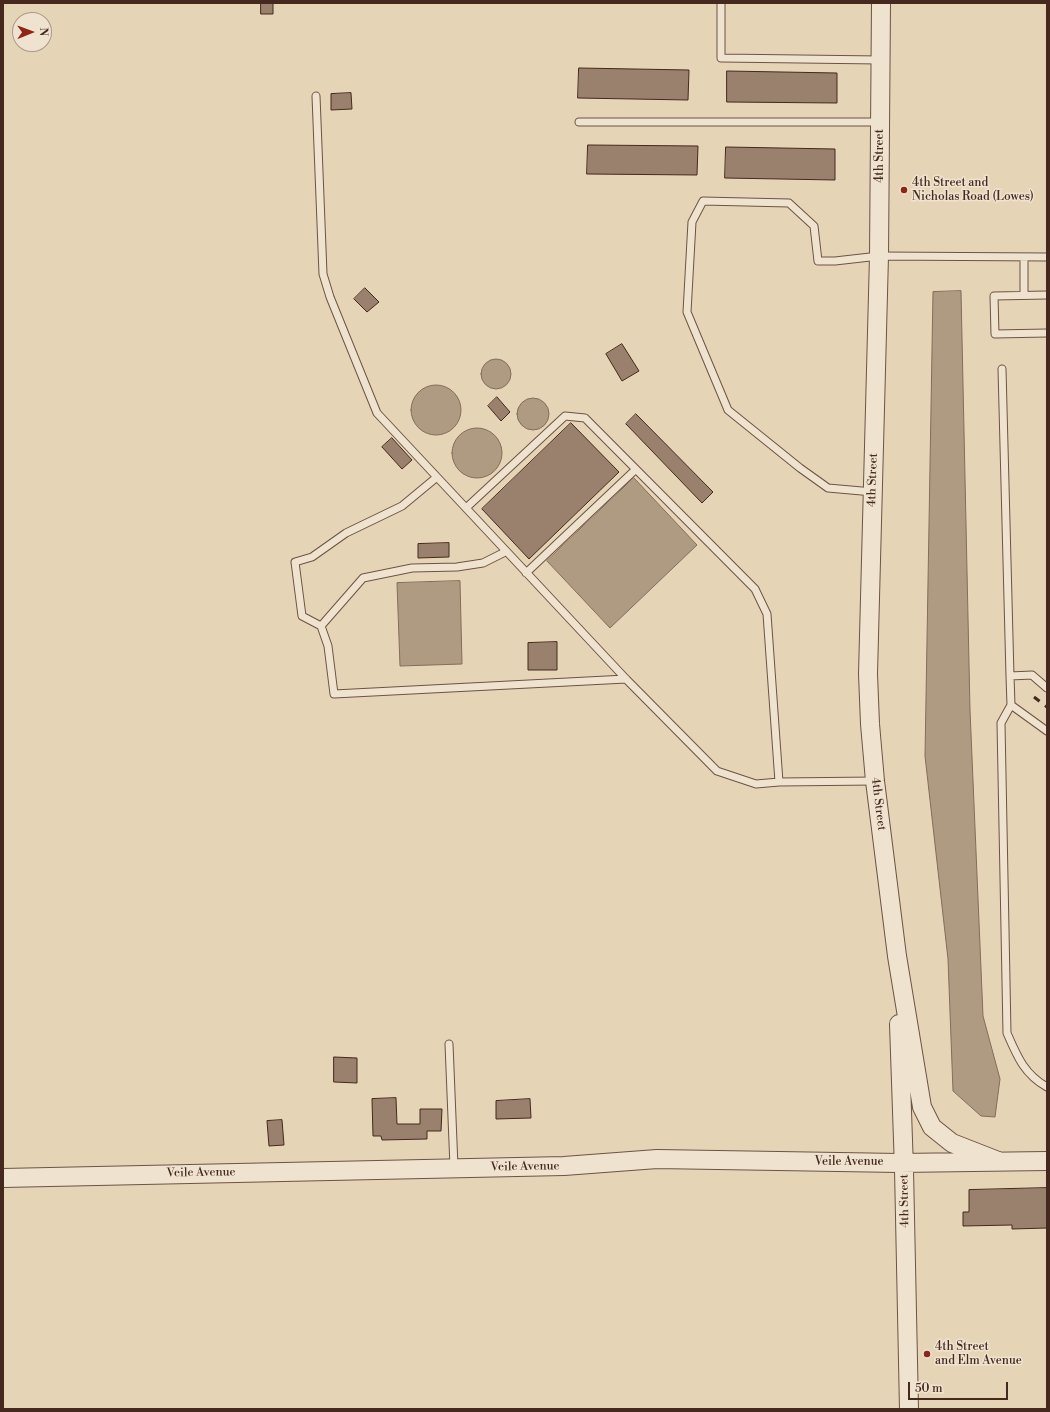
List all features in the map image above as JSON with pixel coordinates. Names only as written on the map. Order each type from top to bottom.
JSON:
[{"type":"street","name":"4th Street","points":[[881,3],[879,256],[868,674],[870,724],[875,781],[897,956],[904,1162],[909,1409]]},
{"type":"street","points":[[897,956],[922,1107],[927,1118],[932,1127],[952,1143],[998,1161]]},
{"type":"street","name":"Veile Avenue","points":[[3,1178],[564,1166],[657,1159],[717,1159],[806,1162],[1047,1161]]},
{"type":"lane","points":[[721,3],[721,58],[881,60]]},
{"type":"lane","points":[[316,96],[323,274],[330,297],[377,413],[506,552],[717,771],[756,784],[779,782],[875,781]]},
{"type":"lane","points":[[579,122],[880,122]]},
{"type":"lane","points":[[873,492],[828,488],[800,468],[728,410],[687,312],[692,222],[703,201],[789,203],[814,226],[818,261],[835,261],[879,256],[1047,258]]},
{"type":"lane","points":[[1024,257],[1024,295]]},
{"type":"lane","points":[[1047,295],[994,296],[994,334],[1047,333]]},
{"type":"lane","points":[[1002,369],[1011,705],[1001,723],[1007,1033],[1018,1058],[1026,1070],[1038,1082],[1047,1087]]},
{"type":"lane","points":[[466,508],[565,416],[585,418],[635,470],[755,589],[767,614],[779,782]]},
{"type":"lane","points":[[526,573],[635,470]]},
{"type":"lane","points":[[437,477],[402,506],[346,534],[312,557],[295,562],[302,616],[321,626],[328,646],[334,694],[626,678]]},
{"type":"lane","points":[[321,626],[363,578],[412,568],[457,567],[483,563],[506,552]]},
{"type":"lane","points":[[1010,676],[1032,675],[1047,688]]},
{"type":"lane","points":[[1011,705],[1047,731]]},
{"type":"lane","points":[[449,1044],[454,1168]]},
{"type":"shaded area","points":[[961,291],[970,710],[983,1016],[1000,1079],[995,1117],[981,1116],[953,1091],[948,959],[925,756],[933,292]]},
{"type":"shaded area","points":[[496,359],[507,363],[511,374],[507,385],[496,389],[485,385],[481,374],[485,363]]},
{"type":"shaded area","points":[[436,385],[446,387],[454,392],[459,400],[461,410],[459,420],[454,428],[446,433],[436,435],[426,433],[418,428],[413,420],[411,410],[413,400],[418,392],[426,387]]},
{"type":"shaded area","points":[[533,398],[544,403],[549,414],[544,425],[533,430],[522,425],[517,414],[522,403]]},
{"type":"shaded area","points":[[472,428],[482,428],[495,435],[502,448],[502,458],[495,471],[482,478],[472,478],[463,474],[456,467],[452,458],[452,448],[456,439],[463,432]]},
{"type":"shaded area","points":[[634,478],[697,545],[610,628],[547,561]]},
{"type":"shaded area","points":[[460,581],[462,664],[400,666],[397,583]]},
{"type":"building","points":[[261,3],[273,3],[273,14],[261,14]]},
{"type":"building","points":[[579,68],[689,70],[688,100],[578,98]]},
{"type":"building","points":[[727,71],[837,73],[837,103],[727,102]]},
{"type":"building","points":[[351,93],[352,109],[331,110],[331,94]]},
{"type":"building","points":[[588,145],[698,146],[697,175],[587,174]]},
{"type":"building","points":[[726,147],[835,149],[835,180],[725,178]]},
{"type":"building","points":[[365,288],[379,302],[367,312],[354,299]]},
{"type":"building","points":[[622,344],[639,371],[622,381],[606,354]]},
{"type":"building","points":[[497,397],[510,412],[501,421],[488,406]]},
{"type":"building","points":[[636,414],[713,492],[702,503],[626,424]]},
{"type":"building","points":[[571,423],[619,472],[529,559],[482,509]]},
{"type":"building","points":[[392,438],[412,460],[402,469],[382,447]]},
{"type":"building","points":[[449,543],[449,557],[418,558],[418,544]]},
{"type":"building","points":[[557,642],[557,670],[528,670],[528,643]]},
{"type":"building","points":[[334,1057],[357,1058],[357,1083],[334,1082]]},
{"type":"building","points":[[396,1098],[397,1124],[420,1124],[420,1109],[442,1109],[441,1131],[427,1131],[427,1139],[382,1140],[381,1136],[373,1136],[372,1099]]},
{"type":"building","points":[[530,1099],[531,1118],[496,1119],[496,1101]]},
{"type":"building","points":[[282,1120],[284,1145],[269,1146],[267,1121]]},
{"type":"building","points":[[1047,1188],[1047,1228],[1012,1229],[1012,1225],[963,1226],[963,1212],[969,1212],[969,1190]]},
{"type":"railway","points":[[1034,697],[1047,707]]},
{"type":"place","name":"4th Street and Nicholas Road (Lowes)","points":[[904,190]]},
{"type":"place","name":"4th Street and Elm Avenue","points":[[927,1354]]}]
